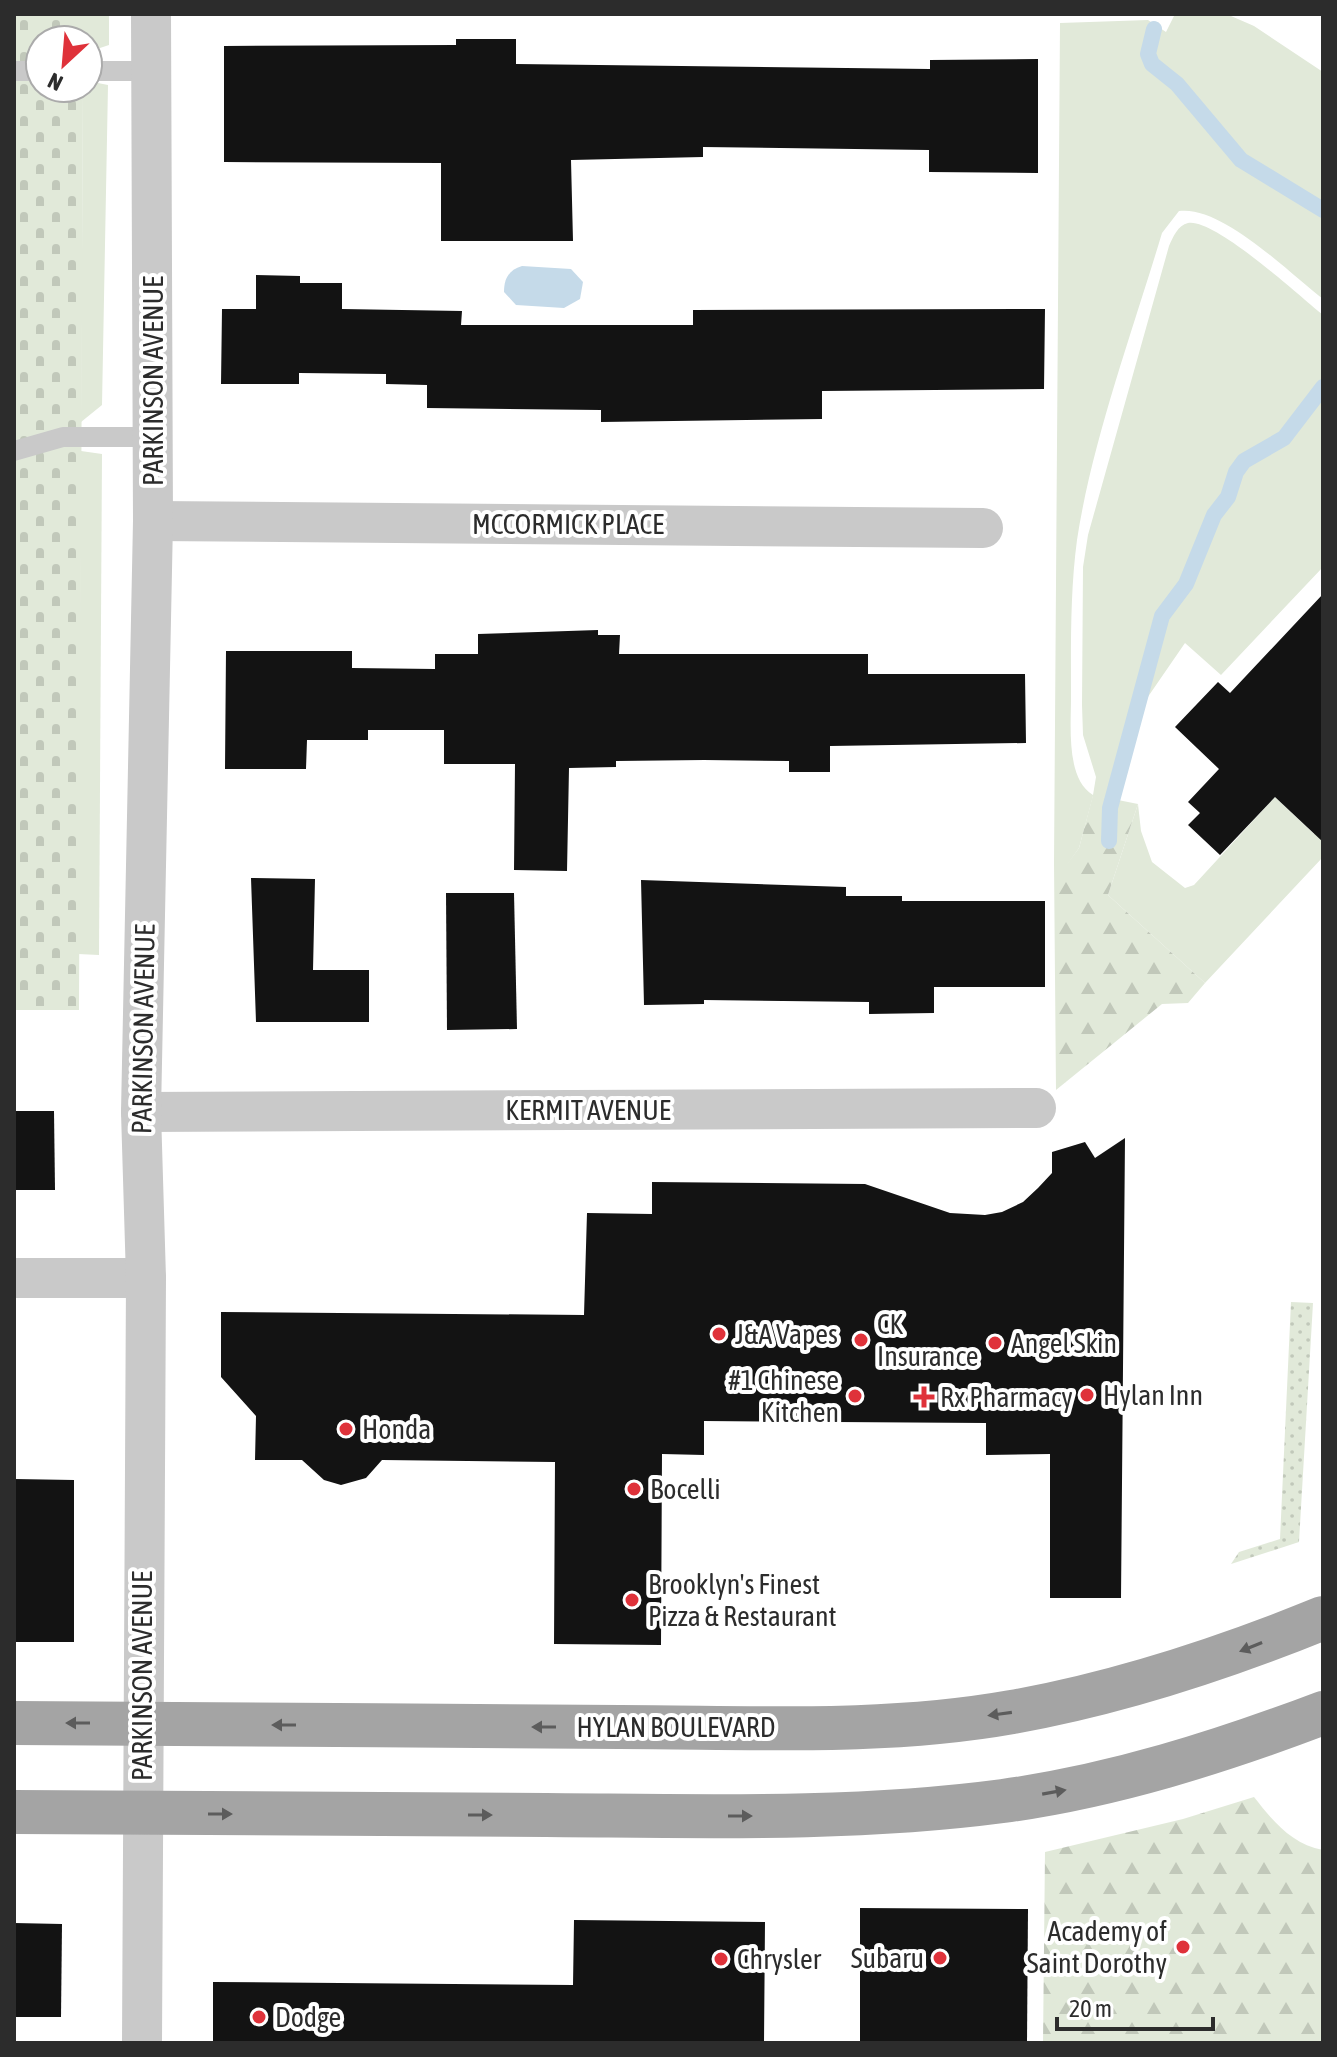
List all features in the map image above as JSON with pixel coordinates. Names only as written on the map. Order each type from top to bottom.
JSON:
[{"type":"main road","name":"HYLAN BOULEVARD","points":[[14,1723],[793,1728],[929,1723],[1010,1713],[1146,1681],[1220,1660],[1323,1618]]},
{"type":"main road","points":[[14,1812],[743,1816],[917,1810],[1005,1800],[1085,1786],[1226,1748],[1323,1713]]},
{"type":"street","name":"PARKINSON AVENUE","points":[[142,2043],[146,1278],[141,1112],[153,521],[151,14]]},
{"type":"street","name":"MCCORMICK PLACE","points":[[153,521],[983,528]]},
{"type":"street","name":"KERMIT AVENUE","points":[[141,1112],[1036,1108]]},
{"type":"street","points":[[14,1278],[146,1278]]},
{"type":"lane","points":[[104,71],[152,71]]},
{"type":"lane","points":[[14,451],[63,437],[153,437]]},
{"type":"green space","points":[[14,14],[83,14],[83,24],[24,24],[24,104],[83,104],[79,1010],[14,1010]]},
{"type":"green space","points":[[83,14],[109,14],[109,45],[104,47],[104,24],[83,24]]},
{"type":"green space","points":[[1175,14],[1231,16],[1254,26],[1323,72],[1323,299],[1254,243],[1215,219],[1196,212],[1179,211],[1162,233],[1103,425],[1077,540],[1071,619],[1071,737],[1074,765],[1084,787],[1093,795],[1096,777],[1083,735],[1082,705],[1083,567],[1088,535],[1169,246],[1184,224],[1201,225],[1236,245],[1323,315],[1323,567],[1221,675],[1185,643],[1143,704],[1118,800],[1093,796],[1079,848],[1067,865],[1054,864],[1060,23],[1148,20],[1166,32]]},
{"type":"green space","points":[[104,84],[108,85],[102,405],[81,422],[83,104],[104,104]]},
{"type":"green space","points":[[81,451],[102,454],[99,955],[78,954]]},
{"type":"green space","points":[[1093,795],[1138,804],[1108,895],[1205,983],[1188,1003],[1162,1004],[1056,1090],[1054,864],[1067,864],[1079,848]]},
{"type":"green space","points":[[1275,797],[1314,834],[1323,825],[1323,857],[1205,983],[1108,895],[1138,804],[1141,831],[1152,862],[1185,888],[1194,885]]},
{"type":"green space","points":[[1291,1302],[1313,1303],[1299,1542],[1231,1564],[1239,1552],[1280,1539]]},
{"type":"green space","name":"Academy of Saint Dorothy","points":[[1254,1797],[1292,1837],[1323,1850],[1323,2043],[1043,2043],[1045,1852],[1183,1819]]},
{"type":"water","points":[[522,266],[571,269],[583,282],[580,299],[564,308],[516,305],[504,292],[504,287],[511,272]]},
{"type":"building","points":[[456,39],[516,39],[516,64],[930,69],[930,60],[1038,59],[1038,173],[929,172],[929,150],[703,147],[703,157],[571,160],[573,241],[441,241],[441,163],[224,162],[224,46],[456,45]]},
{"type":"building","points":[[256,275],[300,276],[300,283],[342,283],[342,309],[462,311],[461,325],[693,325],[693,310],[1045,309],[1044,389],[822,391],[822,419],[601,422],[601,410],[427,408],[427,385],[386,384],[386,374],[299,373],[299,384],[221,384],[222,309],[256,309]]},
{"type":"building","points":[[1323,594],[1323,842],[1275,797],[1220,855],[1188,825],[1200,813],[1188,802],[1219,769],[1175,727],[1218,682],[1230,693]]},
{"type":"building","points":[[598,630],[598,635],[620,635],[619,654],[868,654],[868,674],[1025,674],[1026,743],[830,746],[830,772],[789,772],[789,761],[616,761],[616,767],[569,768],[567,871],[514,870],[515,764],[444,764],[444,730],[368,730],[368,740],[307,740],[306,769],[225,769],[226,651],[352,651],[352,668],[435,669],[435,654],[478,654],[478,634]]},
{"type":"building","points":[[251,878],[315,879],[313,970],[369,970],[369,1022],[256,1022]]},
{"type":"building","points":[[641,880],[846,887],[846,896],[902,896],[902,901],[1045,901],[1045,987],[934,987],[934,1013],[869,1014],[869,1002],[704,1000],[704,1004],[644,1005]]},
{"type":"building","points":[[446,893],[514,893],[517,1029],[447,1030]]},
{"type":"building","points":[[14,1111],[54,1111],[55,1190],[14,1190]]},
{"type":"building","points":[[1125,1138],[1121,1598],[1050,1598],[1050,1454],[986,1455],[986,1423],[704,1421],[704,1455],[662,1454],[661,1645],[554,1644],[555,1462],[382,1460],[366,1478],[341,1485],[324,1480],[302,1460],[255,1460],[256,1416],[221,1377],[221,1312],[584,1315],[587,1213],[652,1214],[652,1182],[865,1184],[950,1213],[985,1215],[1002,1212],[1023,1202],[1038,1188],[1052,1173],[1052,1152],[1085,1142],[1095,1158]]},
{"type":"building","points":[[14,1479],[74,1480],[74,1642],[14,1642]]},
{"type":"building","points":[[860,1908],[1028,1909],[1027,2043],[860,2043]]},
{"type":"building","points":[[574,1920],[765,1922],[764,2043],[213,2043],[213,1982],[573,1985]]},
{"type":"building","points":[[14,1923],[62,1924],[61,2017],[14,2017]]},
{"type":"waterway","points":[[1154,29],[1148,54],[1152,64],[1177,84],[1241,160],[1323,210]]},
{"type":"waterway","points":[[1109,841],[1110,808],[1162,616],[1186,584],[1214,515],[1228,497],[1236,472],[1244,461],[1284,438],[1323,387]]},
{"type":"place","name":"J&A Vapes","points":[[719,1334]]},
{"type":"place","name":"CK Insurance","points":[[861,1340]]},
{"type":"place","name":"Angel Skin","points":[[995,1343]]},
{"type":"place","name":"Hylan Inn","points":[[1087,1395]]},
{"type":"place","name":"#1 Chinese Kitchen","points":[[855,1396]]},
{"type":"place","name":"Rx Pharmacy","points":[[924,1397]]},
{"type":"place","name":"Honda","points":[[346,1429]]},
{"type":"place","name":"Bocelli","points":[[634,1489]]},
{"type":"place","name":"Brooklyn's Finest Pizza & Restaurant","points":[[632,1600]]},
{"type":"place","name":"Academy of Saint Dorothy","points":[[1183,1947]]},
{"type":"place","name":"Subaru","points":[[940,1958]]},
{"type":"place","name":"Chrysler","points":[[721,1959]]},
{"type":"place","name":"Dodge","points":[[259,2017]]}]
